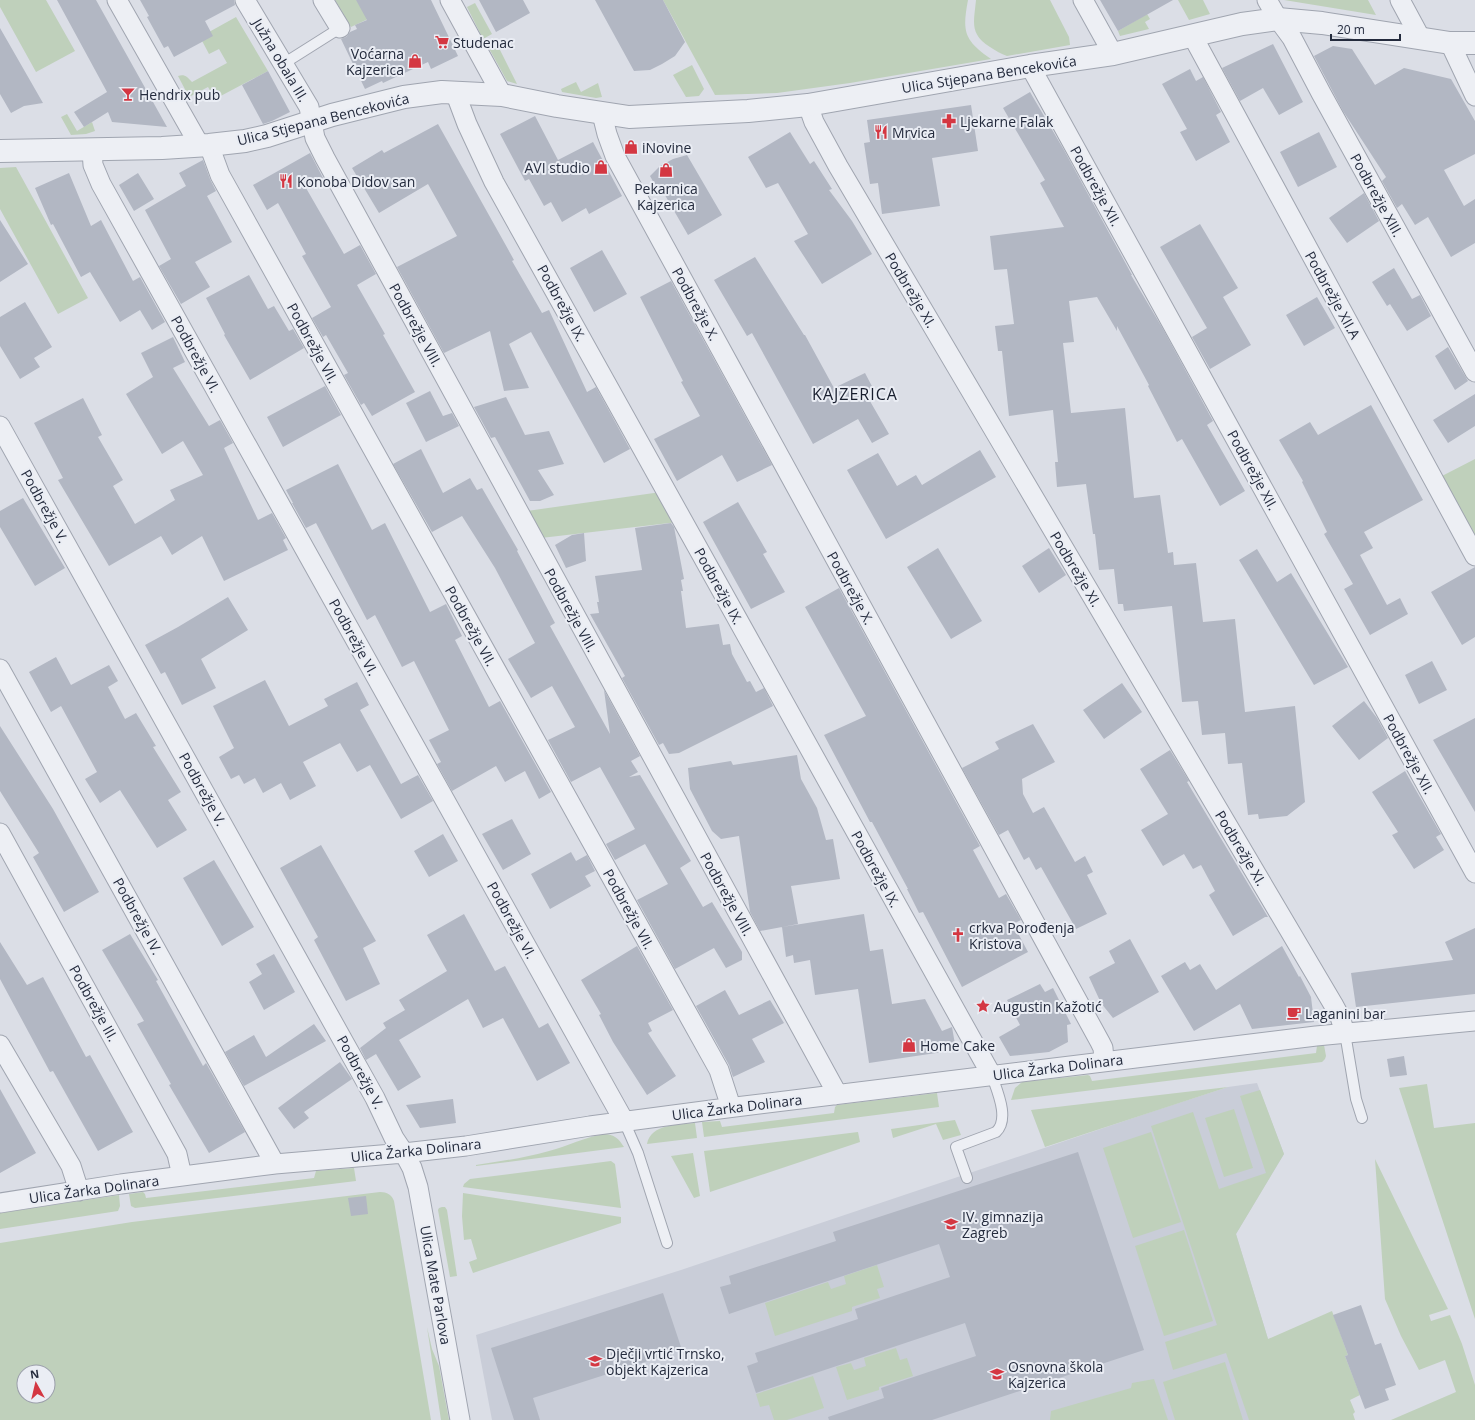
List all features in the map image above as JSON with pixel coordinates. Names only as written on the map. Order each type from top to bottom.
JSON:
[{"type":"street","name":"Podbrežje VII.","points":[[117,0],[204,146],[213,158],[224,182],[719,1070],[731,1107]]},
{"type":"street","name":"Južna obala III.","points":[[246,0],[309,107],[312,122]]},
{"type":"street","points":[[323,0],[340,28]]},
{"type":"street","points":[[450,0],[502,95]]},
{"type":"street","points":[[1083,0],[1113,54]]},
{"type":"street","name":"Podbrežje XIII.","points":[[1267,0],[1278,19],[1292,38],[1475,372]]},
{"type":"street","points":[[1400,0],[1421,39]]},
{"type":"street","name":"Ulica Stjepana Bencekovića","points":[[0,151],[92,150],[204,146],[245,141],[267,136],[332,115],[404,97],[442,92],[502,95],[602,114],[628,117],[748,111],[808,105],[1030,66],[1113,54],[1242,24],[1278,19],[1322,23],[1450,43],[1475,43]]},
{"type":"street","name":"Podbrežje XII.A","points":[[1192,35],[1475,556]]},
{"type":"street","points":[[1450,43],[1475,96]]},
{"type":"street","name":"Podbrežje XII.","points":[[1030,66],[1475,873]]},
{"type":"street","name":"Podbrežje IX.","points":[[455,92],[467,124],[494,182],[992,1076]]},
{"type":"street","name":"Podbrežje XI.","points":[[808,105],[814,122],[838,166],[1333,1004],[1340,1017],[1345,1033]]},
{"type":"street","name":"Podbrežje X.","points":[[602,114],[615,156],[1100,1042],[1104,1061]]},
{"type":"street","name":"Podbrežje VIII.","points":[[312,122],[315,138],[325,158],[834,1088],[836,1095]]},
{"type":"street","name":"Podbrežje VI.","points":[[92,150],[93,165],[102,184],[624,1121]]},
{"type":"street","name":"Podbrežje V.","points":[[0,426],[375,1098],[394,1138],[404,1153]]},
{"type":"street","name":"Podbrežje IV.","points":[[0,668],[275,1164]]},
{"type":"street","name":"Podbrežje III.","points":[[0,833],[177,1154],[182,1176]]},
{"type":"street","name":"Ulica Žarka Dolinara","points":[[0,1203],[275,1164],[466,1146],[624,1121],[731,1107],[1345,1033],[1475,1021]]},
{"type":"street","points":[[0,1045],[71,1166],[79,1191]]},
{"type":"street","name":"Ulica Mate Parlova","points":[[404,1153],[412,1168],[418,1187],[460,1420]]},
{"type":"lane","points":[[283,64],[340,28]]},
{"type":"lane","points":[[1345,1033],[1356,1099],[1362,1118]]},
{"type":"lane","points":[[967,1178],[956,1147],[996,1132],[1000,1128],[1002,1122],[1000,1099],[992,1076]]},
{"type":"lane","points":[[624,1121],[638,1153],[667,1242]]},
{"type":"shaded area","points":[[1257,1083],[1284,1154],[1236,1234],[1268,1339],[1296,1420],[492,1420],[476,1335],[681,1270],[1228,1087]]},
{"type":"green space","points":[[0,0],[46,0],[75,51],[36,72],[0,7]]},
{"type":"green space","points":[[335,0],[356,0],[383,12],[351,27]]},
{"type":"green space","points":[[663,0],[968,0],[965,20],[967,34],[975,46],[991,59],[850,83],[777,93],[715,95]]},
{"type":"green space","points":[[976,0],[1050,0],[1069,37],[1070,45],[1007,56],[983,42],[976,32],[974,21]]},
{"type":"green space","points":[[1178,0],[1203,0],[1210,14],[1189,20]]},
{"type":"green space","points":[[1284,0],[1368,0],[1376,15]]},
{"type":"green space","points":[[475,3],[492,34],[483,39],[467,7]]},
{"type":"green space","points":[[1147,14],[1150,19],[1145,22],[1149,29],[1120,36],[1118,31]]},
{"type":"green space","points":[[236,17],[268,71],[215,99],[208,87],[189,97],[178,76],[180,75],[187,77],[192,82],[227,63],[219,49],[209,54],[200,37]]},
{"type":"green space","points":[[494,38],[517,84],[507,81],[486,43]]},
{"type":"green space","points":[[692,65],[704,89],[699,96],[686,97],[673,75]]},
{"type":"green space","points":[[576,82],[581,92],[598,83],[602,97],[596,98],[562,92],[561,89]]},
{"type":"green space","points":[[67,114],[77,131],[92,122],[95,131],[86,134],[71,135],[61,117]]},
{"type":"green space","points":[[16,167],[88,298],[58,314],[0,209],[0,168]]},
{"type":"green space","points":[[1475,459],[1475,536],[1442,476]]},
{"type":"green space","points":[[661,492],[678,522],[541,538],[527,511]]},
{"type":"green space","points":[[1324,1045],[1326,1056],[1322,1062],[1011,1100],[1015,1088],[1022,1082],[1088,1075],[1092,1081],[1316,1053],[1317,1046]]},
{"type":"green space","points":[[1427,1084],[1434,1128],[1475,1123],[1475,1319],[1399,1088]]},
{"type":"green space","points":[[1228,1087],[1045,1147],[1031,1110]]},
{"type":"green space","points":[[1260,1090],[1284,1154],[1236,1234],[1268,1339],[1332,1311],[1348,1355],[1345,1356],[1360,1395],[1350,1400],[1355,1412],[1353,1414],[1355,1420],[1249,1420],[1226,1353],[1173,1370],[1165,1342],[1217,1325],[1151,1126],[1193,1112],[1219,1189],[1266,1173],[1240,1096]]},
{"type":"green space","points":[[937,1093],[939,1107],[704,1137],[702,1122],[720,1121],[722,1127],[834,1113],[837,1105]]},
{"type":"green space","points":[[1234,1109],[1253,1168],[1224,1177],[1205,1118]]},
{"type":"green space","points":[[955,1120],[961,1135],[943,1140],[936,1124],[893,1138],[891,1129]]},
{"type":"green space","points":[[695,1123],[697,1138],[647,1144],[654,1132],[666,1126]]},
{"type":"green space","points":[[858,1132],[860,1142],[710,1192],[704,1151]]},
{"type":"green space","points":[[1151,1132],[1181,1222],[1133,1238],[1103,1148]]},
{"type":"green space","points":[[604,1134],[611,1135],[616,1138],[624,1147],[476,1166],[556,1149],[590,1137]]},
{"type":"green space","points":[[693,1153],[700,1196],[694,1198],[671,1156]]},
{"type":"green space","points":[[1375,1159],[1448,1309],[1429,1315],[1431,1321],[1450,1315],[1462,1344],[1475,1385],[1475,1420],[1391,1420],[1456,1392],[1445,1360],[1419,1370],[1401,1336],[1385,1299]]},
{"type":"green space","points":[[611,1161],[615,1164],[621,1208],[463,1187],[464,1184],[470,1179]]},
{"type":"green space","points":[[354,1168],[356,1181],[135,1208],[131,1206],[129,1194],[143,1192],[146,1198],[314,1178],[316,1171]]},
{"type":"green space","points":[[380,1192],[389,1194],[394,1201],[431,1420],[0,1420],[0,1243],[132,1222]]},
{"type":"green space","points":[[463,1193],[621,1217],[621,1223],[473,1273],[469,1262],[477,1259],[471,1239],[464,1240],[462,1216]]},
{"type":"green space","points":[[119,1195],[120,1206],[118,1211],[0,1229],[0,1213]]},
{"type":"green space","points":[[445,1207],[447,1210],[457,1276],[450,1277],[438,1210]]},
{"type":"green space","points":[[1184,1230],[1213,1321],[1164,1336],[1135,1246]]},
{"type":"green space","points":[[877,1265],[884,1287],[877,1289],[880,1298],[852,1307],[852,1311],[775,1336],[765,1303],[828,1282],[831,1289],[846,1284],[844,1276]]},
{"type":"green space","points":[[427,1327],[432,1349],[439,1366],[449,1420],[441,1420]]},
{"type":"green space","points":[[896,1348],[900,1360],[907,1358],[913,1376],[879,1387],[879,1390],[847,1400],[836,1367],[851,1363],[854,1370],[866,1366],[864,1358]]},
{"type":"green space","points":[[1225,1362],[1243,1420],[1175,1420],[1163,1382]]},
{"type":"green space","points":[[813,1376],[824,1408],[787,1420],[774,1420],[769,1405],[760,1407],[756,1394]]},
{"type":"green space","points":[[1154,1379],[1168,1420],[1050,1420],[1051,1411],[1131,1388],[1132,1383]]},
{"type":"building","points":[[57,0],[96,0],[167,127],[112,122],[108,112],[84,127],[74,112],[107,92]]},
{"type":"building","points":[[140,0],[234,0],[235,5],[205,21],[213,36],[174,57],[168,46],[164,48],[147,17],[149,16]]},
{"type":"building","points":[[356,0],[431,0],[458,56],[431,69],[428,62],[383,83],[382,81],[365,89],[341,39],[357,29],[355,25],[367,20]]},
{"type":"building","points":[[479,0],[523,0],[530,13],[496,32]]},
{"type":"building","points":[[595,0],[663,0],[685,42],[675,56],[662,64],[650,70],[634,71]]},
{"type":"building","points":[[1100,0],[1173,0],[1118,31]]},
{"type":"building","points":[[0,28],[43,103],[24,106],[11,113],[0,94]]},
{"type":"building","points":[[1273,44],[1303,102],[1279,115],[1263,88],[1240,101],[1222,68]]},
{"type":"building","points":[[1333,46],[1352,49],[1375,85],[1404,68],[1451,79],[1475,121],[1475,154],[1444,170],[1464,206],[1475,199],[1475,243],[1451,257],[1428,217],[1415,225],[1402,204],[1397,208],[1382,181],[1386,177],[1343,111],[1314,56]]},
{"type":"building","points":[[1190,69],[1196,81],[1203,77],[1221,112],[1216,115],[1230,142],[1196,161],[1180,132],[1187,129],[1162,84]]},
{"type":"building","points":[[268,71],[290,112],[263,124],[242,85]]},
{"type":"building","points":[[1030,92],[1064,150],[1131,275],[1163,329],[1213,421],[1207,425],[1245,491],[1220,506],[1182,439],[1177,442],[1148,386],[1149,385],[1117,326],[1117,331],[1097,297],[1069,301],[1074,342],[1063,343],[1071,413],[1125,408],[1134,498],[1160,495],[1168,553],[1173,552],[1174,565],[1196,563],[1203,622],[1235,619],[1245,712],[1295,706],[1305,802],[1287,816],[1259,819],[1258,814],[1248,815],[1242,763],[1228,764],[1225,733],[1202,735],[1198,701],[1182,702],[1172,606],[1124,611],[1123,604],[1118,604],[1114,569],[1099,570],[1095,534],[1093,534],[1086,484],[1057,487],[1055,462],[1058,462],[1053,410],[1009,416],[1002,351],[998,351],[995,326],[1014,324],[1007,269],[994,270],[990,236],[1064,227],[1040,183],[1045,180],[1003,108]]},
{"type":"building","points":[[971,105],[978,151],[932,158],[940,206],[882,214],[878,183],[870,184],[864,143],[870,142],[867,120]]},
{"type":"building","points":[[535,116],[558,160],[593,142],[622,196],[589,214],[586,208],[562,222],[551,202],[544,206],[529,179],[525,181],[500,134]]},
{"type":"building","points":[[438,124],[514,260],[512,261],[542,313],[549,310],[587,392],[596,387],[630,449],[604,463],[531,332],[509,344],[529,388],[504,391],[490,331],[444,353],[397,267],[457,236],[428,184],[379,213],[352,168],[382,150],[384,153]]},
{"type":"building","points":[[790,132],[810,164],[814,161],[832,189],[829,190],[852,221],[872,254],[822,284],[794,241],[808,234],[778,183],[766,188],[748,157]]},
{"type":"building","points":[[1319,132],[1337,167],[1298,187],[1280,152]]},
{"type":"building","points":[[310,153],[323,178],[306,188],[344,254],[360,245],[376,274],[357,285],[385,334],[383,335],[415,392],[372,416],[364,403],[361,405],[344,375],[348,373],[326,335],[323,337],[312,318],[331,307],[302,256],[306,254],[278,203],[267,210],[253,185]]},
{"type":"building","points":[[687,155],[722,215],[688,235],[662,190],[659,192],[650,176],[660,166],[673,159]]},
{"type":"building","points":[[203,160],[216,191],[207,196],[232,242],[195,262],[210,287],[181,304],[159,266],[171,259],[145,210],[186,186],[179,173]]},
{"type":"building","points":[[69,173],[91,226],[101,220],[133,281],[140,277],[165,322],[152,330],[140,310],[120,322],[90,272],[81,277],[53,224],[51,225],[35,188]]},
{"type":"building","points":[[138,173],[154,199],[134,211],[119,185]]},
{"type":"building","points":[[1364,193],[1379,221],[1347,243],[1329,218]]},
{"type":"building","points":[[0,220],[28,264],[0,282]]},
{"type":"building","points":[[1200,224],[1238,288],[1223,297],[1251,345],[1210,369],[1192,337],[1207,328],[1160,247]]},
{"type":"building","points":[[602,250],[627,294],[594,312],[570,268]]},
{"type":"building","points":[[755,257],[805,335],[834,388],[865,373],[875,392],[867,396],[889,434],[872,443],[858,419],[813,444],[752,333],[747,336],[714,280]]},
{"type":"building","points":[[1394,268],[1412,299],[1420,295],[1431,316],[1407,331],[1390,304],[1387,306],[1372,282]]},
{"type":"building","points":[[249,275],[268,309],[274,306],[289,331],[293,329],[304,348],[250,380],[224,335],[225,334],[206,298]]},
{"type":"building","points":[[671,281],[772,465],[737,482],[722,455],[677,481],[654,439],[700,416],[681,382],[683,381],[640,297]]},
{"type":"building","points":[[1317,297],[1335,328],[1304,346],[1286,315]]},
{"type":"building","points":[[25,302],[52,347],[34,358],[40,367],[20,379],[0,346],[0,317]]},
{"type":"building","points":[[173,337],[185,362],[173,368],[209,426],[220,420],[233,443],[224,448],[258,520],[272,513],[286,538],[283,540],[288,550],[224,581],[202,536],[172,555],[161,536],[109,566],[58,480],[63,478],[34,423],[83,398],[102,435],[98,437],[123,480],[113,486],[135,524],[175,500],[170,490],[203,475],[183,441],[162,454],[126,394],[153,377],[141,353]]},
{"type":"building","points":[[1448,347],[1468,381],[1455,390],[1435,356]]},
{"type":"building","points":[[325,386],[341,415],[283,447],[267,417]]},
{"type":"building","points":[[430,391],[443,416],[452,413],[459,426],[426,442],[406,403]]},
{"type":"building","points":[[1475,394],[1475,426],[1448,443],[1433,420]]},
{"type":"building","points":[[506,397],[525,435],[549,431],[564,464],[538,470],[554,495],[540,501],[530,501],[495,437],[491,438],[474,407]]},
{"type":"building","points":[[1371,405],[1423,500],[1364,532],[1373,548],[1360,555],[1387,605],[1400,598],[1408,614],[1370,635],[1344,589],[1353,584],[1324,534],[1327,532],[1302,482],[1303,481],[1279,440],[1310,422],[1318,435]]},
{"type":"building","points":[[421,449],[443,493],[470,478],[477,490],[482,488],[518,550],[517,551],[555,623],[550,626],[610,734],[604,690],[640,756],[631,761],[638,772],[629,777],[640,775],[691,861],[680,868],[703,907],[712,902],[742,952],[742,960],[726,968],[714,948],[675,969],[637,900],[668,884],[645,844],[615,860],[606,844],[635,829],[600,767],[571,782],[548,740],[575,727],[552,686],[531,698],[508,659],[535,643],[495,568],[462,516],[432,532],[393,464]]},
{"type":"building","points":[[980,450],[996,477],[886,539],[847,470],[878,453],[897,486],[916,475],[922,485]]},
{"type":"building","points":[[338,464],[372,530],[385,523],[430,612],[446,604],[462,636],[455,640],[489,707],[500,701],[551,792],[539,799],[525,771],[505,782],[496,766],[452,791],[437,764],[441,762],[429,740],[449,730],[414,661],[402,667],[375,615],[367,620],[316,523],[306,528],[286,490]]},
{"type":"building","points":[[23,498],[65,568],[35,586],[0,527],[0,511]]},
{"type":"building","points":[[738,502],[767,552],[763,554],[785,592],[751,609],[703,522]]},
{"type":"building","points":[[671,523],[674,527],[684,579],[681,580],[683,591],[681,591],[686,628],[719,624],[723,645],[730,644],[732,654],[747,682],[750,681],[756,692],[764,688],[773,706],[679,753],[669,754],[663,743],[659,745],[622,678],[625,676],[590,614],[599,613],[595,576],[642,570],[635,528]]},
{"type":"building","points":[[584,533],[586,561],[566,568],[555,545],[572,535]]},
{"type":"building","points":[[938,548],[982,621],[951,639],[907,567]]},
{"type":"building","points":[[1049,548],[1066,575],[1039,593],[1022,566]]},
{"type":"building","points":[[1257,549],[1277,582],[1291,573],[1348,667],[1314,685],[1239,560]]},
{"type":"building","points":[[1475,567],[1475,637],[1462,645],[1431,592]]},
{"type":"building","points":[[839,588],[980,846],[973,850],[999,898],[1006,894],[1021,920],[1013,924],[1028,952],[962,987],[923,912],[919,913],[908,889],[872,822],[870,822],[824,735],[866,716],[805,607]]},
{"type":"building","points":[[228,597],[248,630],[201,659],[216,688],[182,705],[165,672],[161,674],[145,645]]},
{"type":"building","points":[[56,657],[71,685],[109,665],[118,681],[108,687],[125,719],[136,713],[156,746],[153,747],[181,792],[168,800],[187,830],[157,848],[120,790],[100,803],[85,779],[97,772],[61,706],[51,712],[29,672]]},
{"type":"building","points":[[1432,661],[1447,690],[1419,704],[1405,675]]},
{"type":"building","points":[[265,680],[289,726],[328,706],[324,699],[357,682],[369,705],[360,710],[401,784],[418,775],[433,801],[401,819],[370,765],[357,772],[340,743],[303,762],[316,786],[290,800],[281,783],[263,793],[255,778],[244,784],[239,775],[231,779],[219,757],[234,748],[213,706]]},
{"type":"building","points":[[1122,683],[1142,712],[1104,739],[1083,710]]},
{"type":"building","points":[[1364,701],[1377,718],[1388,738],[1359,760],[1332,726]]},
{"type":"building","points":[[1475,718],[1475,812],[1433,740]]},
{"type":"building","points":[[1033,724],[1055,762],[1022,779],[1023,794],[1033,813],[1044,807],[1075,862],[1085,856],[1093,872],[1087,875],[1107,914],[1076,929],[1041,867],[1036,870],[1029,857],[1024,860],[1008,830],[999,835],[962,768],[999,749],[995,742]]},
{"type":"building","points":[[0,726],[53,809],[99,892],[64,912],[33,857],[39,853],[0,791]]},
{"type":"building","points":[[1170,750],[1189,781],[1187,782],[1268,917],[1265,917],[1233,936],[1209,895],[1215,891],[1201,865],[1193,869],[1184,854],[1163,866],[1141,830],[1168,814],[1140,769]]},
{"type":"building","points":[[797,755],[801,779],[817,808],[826,840],[833,839],[840,879],[791,886],[798,924],[760,931],[750,912],[739,836],[721,839],[712,831],[690,789],[688,768],[731,761],[733,765]]},
{"type":"building","points":[[1405,771],[1441,834],[1436,837],[1444,850],[1414,869],[1392,835],[1398,832],[1372,792]]},
{"type":"building","points":[[512,819],[531,854],[503,870],[482,834]]},
{"type":"building","points":[[443,834],[458,861],[429,877],[414,851]]},
{"type":"building","points":[[321,845],[376,941],[363,948],[380,984],[346,1001],[314,940],[318,937],[280,868]]},
{"type":"building","points":[[571,852],[576,861],[587,855],[595,871],[585,876],[591,886],[550,909],[531,874]]},
{"type":"building","points":[[214,860],[254,927],[222,946],[183,878]]},
{"type":"building","points":[[464,914],[495,971],[505,966],[539,1028],[548,1023],[570,1063],[537,1081],[503,1018],[483,1028],[468,999],[399,1040],[421,1077],[398,1091],[376,1054],[366,1060],[360,1048],[386,1028],[383,1023],[405,1010],[399,1000],[447,971],[427,935]]},
{"type":"building","points":[[864,914],[870,951],[883,949],[892,1004],[925,999],[942,1031],[952,1027],[956,1050],[869,1063],[858,989],[815,995],[810,960],[794,963],[793,955],[786,957],[782,927]]},
{"type":"building","points":[[1475,928],[1475,994],[1356,1007],[1351,973],[1453,960],[1445,942]]},
{"type":"building","points":[[130,934],[158,980],[156,981],[203,1066],[206,1063],[245,1132],[209,1153],[169,1085],[171,1084],[137,1024],[144,1021],[102,950]]},
{"type":"building","points":[[1130,939],[1159,992],[1113,1018],[1101,1003],[1089,977],[1115,963],[1109,951]]},
{"type":"building","points":[[0,942],[27,985],[43,977],[86,1057],[90,1055],[133,1132],[98,1151],[53,1071],[50,1072],[0,979]]},
{"type":"building","points":[[637,946],[673,1010],[648,1023],[652,1031],[648,1033],[676,1076],[647,1095],[613,1042],[599,1015],[601,1014],[581,980]]},
{"type":"building","points":[[1282,946],[1311,997],[1314,1022],[1252,1029],[1240,1004],[1194,1031],[1161,976],[1185,962],[1190,970],[1200,964],[1216,990]]},
{"type":"building","points":[[274,954],[295,992],[264,1010],[249,982],[262,974],[256,964]]},
{"type":"building","points":[[1040,984],[1045,992],[1053,988],[1071,1024],[1067,1025],[1068,1042],[1049,1052],[1010,1056],[999,1037],[1020,1025],[1007,1000]]},
{"type":"building","points":[[725,990],[739,1015],[770,1000],[784,1023],[752,1039],[765,1062],[733,1077],[729,1065],[696,1006]]},
{"type":"building","points":[[314,1024],[326,1041],[244,1086],[225,1052],[254,1035],[266,1057]]},
{"type":"building","points":[[1404,1056],[1407,1075],[1390,1077],[1387,1059]]},
{"type":"building","points":[[340,1062],[352,1079],[304,1112],[309,1118],[294,1129],[278,1108]]},
{"type":"building","points":[[0,1089],[36,1153],[0,1173]]},
{"type":"building","points":[[453,1099],[456,1123],[420,1128],[406,1105]]},
{"type":"building","points":[[1078,1152],[1144,1350],[932,1420],[829,1420],[828,1417],[884,1398],[881,1388],[976,1356],[965,1323],[756,1393],[747,1366],[758,1362],[755,1353],[858,1319],[855,1309],[950,1277],[939,1244],[729,1314],[720,1287],[731,1284],[729,1276],[836,1241],[833,1232]]},
{"type":"building","points":[[366,1196],[368,1214],[351,1216],[348,1198]]},
{"type":"building","points":[[663,1293],[682,1350],[533,1398],[540,1420],[514,1420],[491,1348]]},
{"type":"building","points":[[1361,1305],[1375,1345],[1381,1343],[1396,1385],[1385,1389],[1389,1400],[1365,1409],[1345,1356],[1348,1355],[1333,1315]]},
{"type":"place","name":"Studenac","points":[[442,42]]},
{"type":"place","name":"Voćarna Kajzerica","points":[[415,61]]},
{"type":"place","name":"Hendrix pub","points":[[128,94]]},
{"type":"place","name":"Ljekarne Falak","points":[[949,121]]},
{"type":"place","name":"Mrvica","points":[[881,132]]},
{"type":"place","name":"iNovine","points":[[631,147]]},
{"type":"place","name":"AVI studio","points":[[601,167]]},
{"type":"place","name":"Pekarnica Kajzerica","points":[[666,170]]},
{"type":"place","name":"Konoba Didov san","points":[[286,181]]},
{"type":"place","name":"crkva Porođenja Kristova","points":[[958,935]]},
{"type":"place","name":"Augustin Kažotić","points":[[983,1006]]},
{"type":"place","name":"Laganini bar","points":[[1294,1013]]},
{"type":"place","name":"Home Cake","points":[[909,1045]]},
{"type":"place","name":"IV. gimnazija Zagreb","points":[[951,1224]]},
{"type":"place","name":"Dječji vrtić Trnsko, objekt Kajzerica","points":[[595,1361]]},
{"type":"place","name":"Osnovna škola Kajzerica","points":[[997,1374]]},
{"type":"district","name":"KAJZERICA","points":[[855,394]]}]
